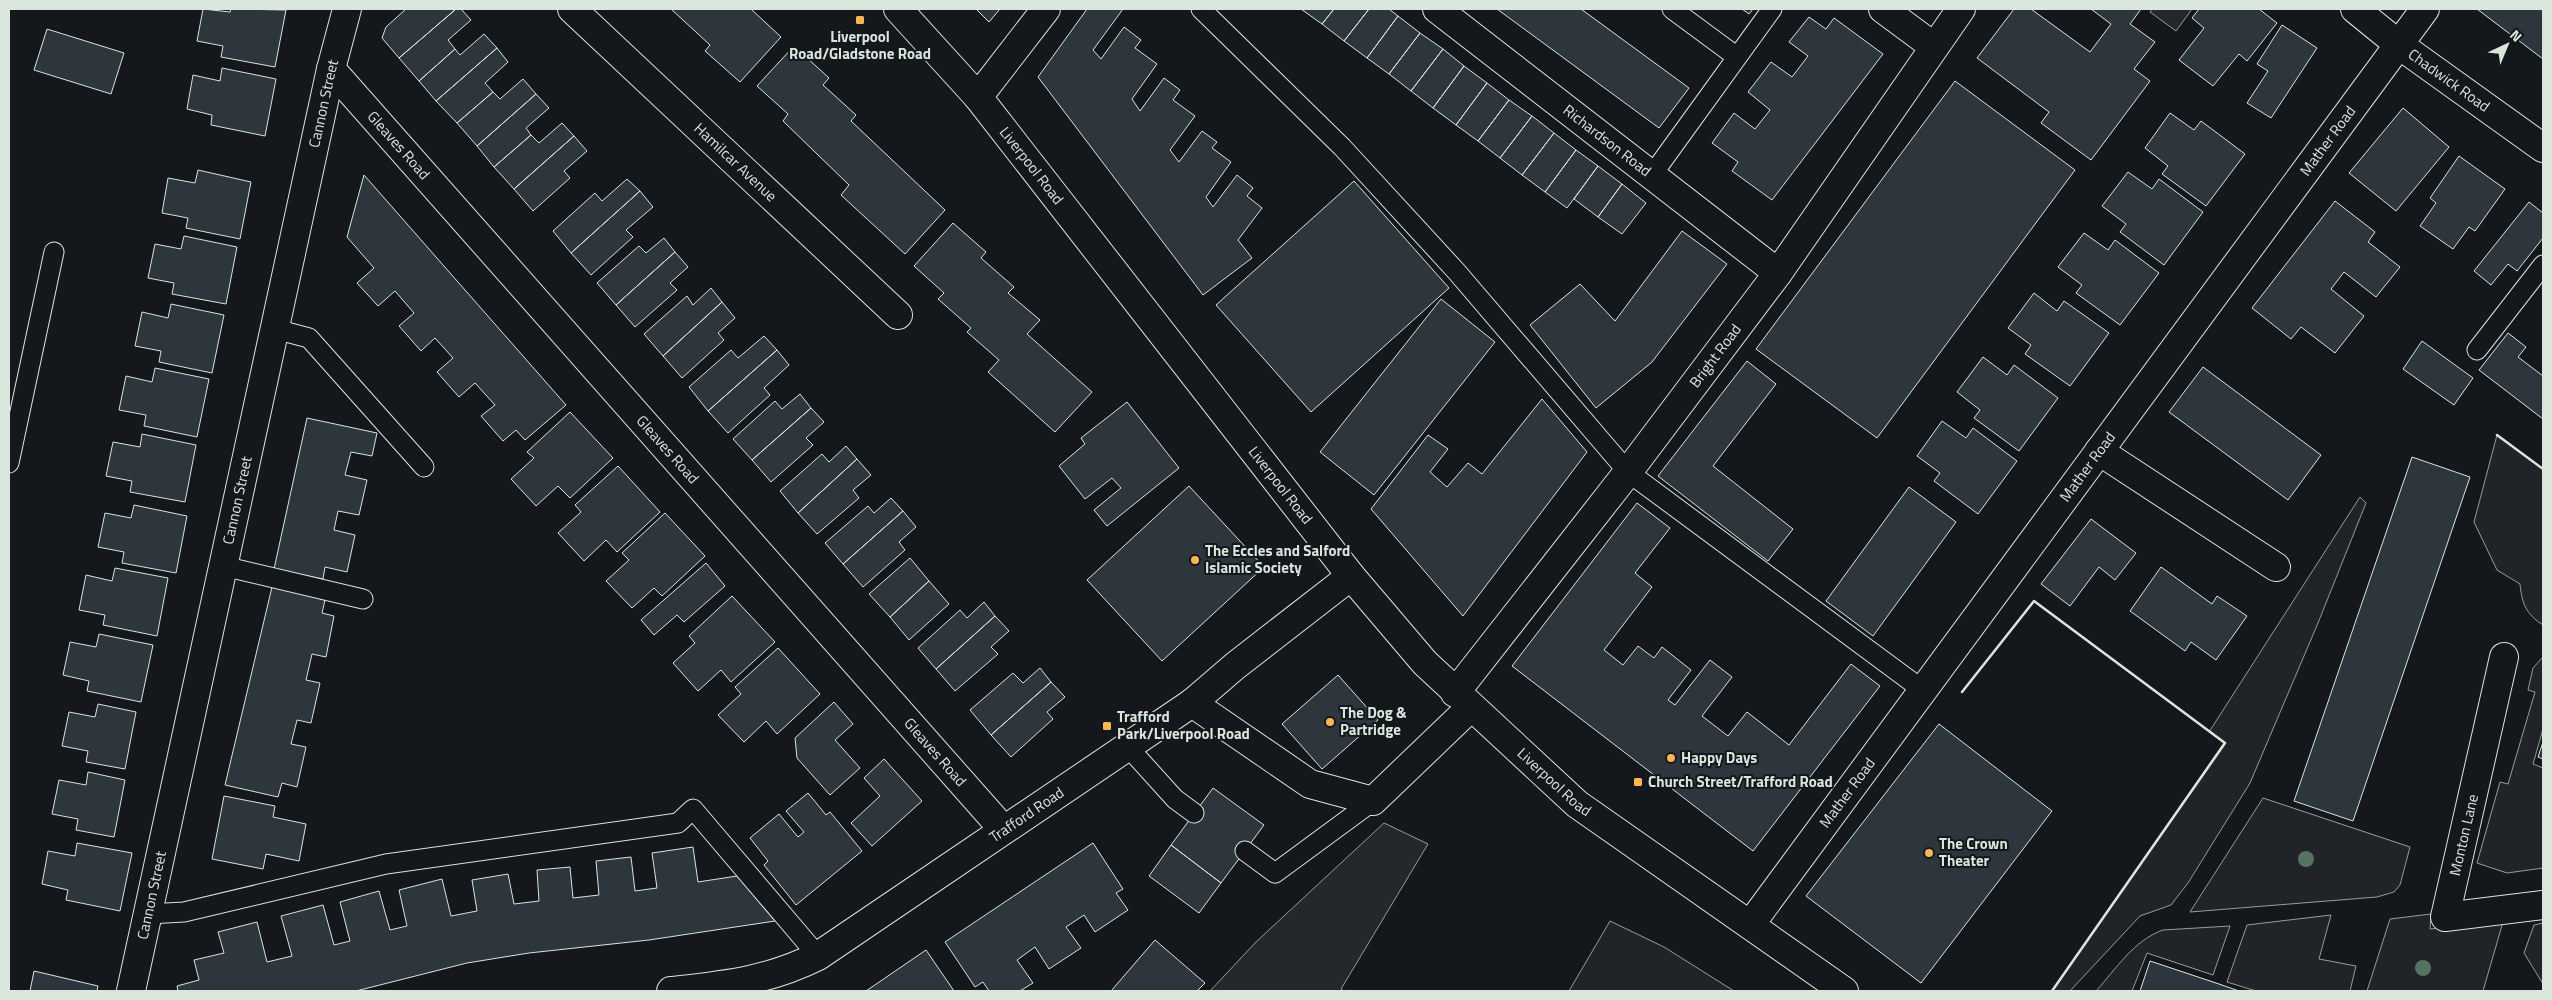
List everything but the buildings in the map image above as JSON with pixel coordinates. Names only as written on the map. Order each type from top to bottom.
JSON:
[{"type":"street","name":"Cannon Street","points":[[131,991],[331,68],[347,9]]},
{"type":"street","name":"Hamilcar Avenue","points":[[572,9],[898,315]]},
{"type":"street","name":"Liverpool Road","points":[[898,9],[978,97],[1351,576],[1425,663],[1577,804],[1844,991]]},
{"type":"street","points":[[978,97],[1046,9]]},
{"type":"street","name":"Richardson Road","points":[[1437,9],[1778,273]]},
{"type":"street","points":[[1883,9],[1933,46]]},
{"type":"street","name":"Bright Road","points":[[1373,801],[1463,700],[1628,472],[1778,273],[1933,46],[1961,9]]},
{"type":"street","name":"Chadwick Road","points":[[2355,9],[2398,44],[2543,148]]},
{"type":"street","name":"Mather Road","points":[[1750,925],[2425,9]]},
{"type":"street","name":"Gleaves Road","points":[[331,68],[1003,829]]},
{"type":"street","points":[[2099,452],[2276,567]]},
{"type":"street","name":"Trafford Road","points":[[671,991],[765,978],[788,971],[818,956],[1003,829],[1192,703],[1235,666],[1351,576]]},
{"type":"street","name":"Monton Lane","points":[[2504,657],[2445,917],[2543,905]]},
{"type":"street","points":[[1192,703],[1310,784],[1373,801]]},
{"type":"lane","points":[[1201,9],[1342,147],[1456,271],[1628,472],[1924,691]]},
{"type":"lane","points":[[1672,9],[1737,57]]},
{"type":"lane","points":[[1652,175],[1772,9]]},
{"type":"lane","points":[[9,463],[54,252]]},
{"type":"lane","points":[[2477,350],[2543,264]]},
{"type":"lane","points":[[274,330],[309,338],[424,467]]},
{"type":"lane","points":[[223,566],[363,599]]},
{"type":"lane","points":[[1128,747],[1175,799],[1194,814]]},
{"type":"lane","points":[[1245,851],[1275,873],[1373,801]]},
{"type":"lane","points":[[148,914],[184,912],[386,864],[678,823],[693,809],[818,956]]},
{"type":"shaded area","points":[[2152,9],[2192,9],[2176,31],[2150,12]]},
{"type":"shaded area","points":[[2497,435],[2543,469],[2543,625],[2526,608],[2520,584],[2497,570],[2474,522]]},
{"type":"shaded area","points":[[2360,497],[2366,503],[2318,623],[2250,783],[2188,883],[2171,905],[2140,916],[2070,991],[2052,991],[2224,743],[2209,732]]},
{"type":"shaded area","points":[[2543,657],[2543,729],[2533,764],[2543,768],[2543,868],[2507,873],[2477,863],[2500,782],[2508,784],[2535,692],[2528,690],[2533,668]]},
{"type":"shaded area","points":[[2263,798],[2410,847],[2400,885],[2394,892],[2377,897],[2190,912]]},
{"type":"shaded area","points":[[1384,823],[1428,844],[1341,989],[1344,991],[1210,991],[1256,942]]},
{"type":"shaded area","points":[[2431,914],[2430,929],[2503,922],[2483,991],[2367,991],[2390,919]]},
{"type":"shaded area","points":[[2331,915],[2319,959],[2356,966],[2350,991],[2256,991],[2227,982],[2247,925]]},
{"type":"shaded area","points":[[1610,921],[1664,947],[1734,991],[1569,991]]},
{"type":"shaded area","points":[[2543,923],[2543,984],[2524,953],[2534,925]]},
{"type":"shaded area","points":[[2230,926],[2213,975],[2147,953],[2132,991],[2096,991],[2134,948],[2163,930]]},
{"type":"wall","points":[[2497,435],[2543,469]]},
{"type":"wall","points":[[1962,692],[2034,601],[2225,743],[2052,991]]},
{"type":"place","name":"Liverpool Road/Gladstone Road","points":[[860,20]]},
{"type":"place","name":"The Eccles and Salford Islamic Society","points":[[1195,560]]},
{"type":"place","name":"The Dog & Partridge","points":[[1330,722]]},
{"type":"place","name":"Trafford Park/Liverpool Road","points":[[1107,726]]},
{"type":"place","name":"Happy Days","points":[[1671,758]]},
{"type":"place","name":"Church Street/Trafford Road","points":[[1638,782]]},
{"type":"place","name":"The Crown Theater","points":[[1929,853]]}]
